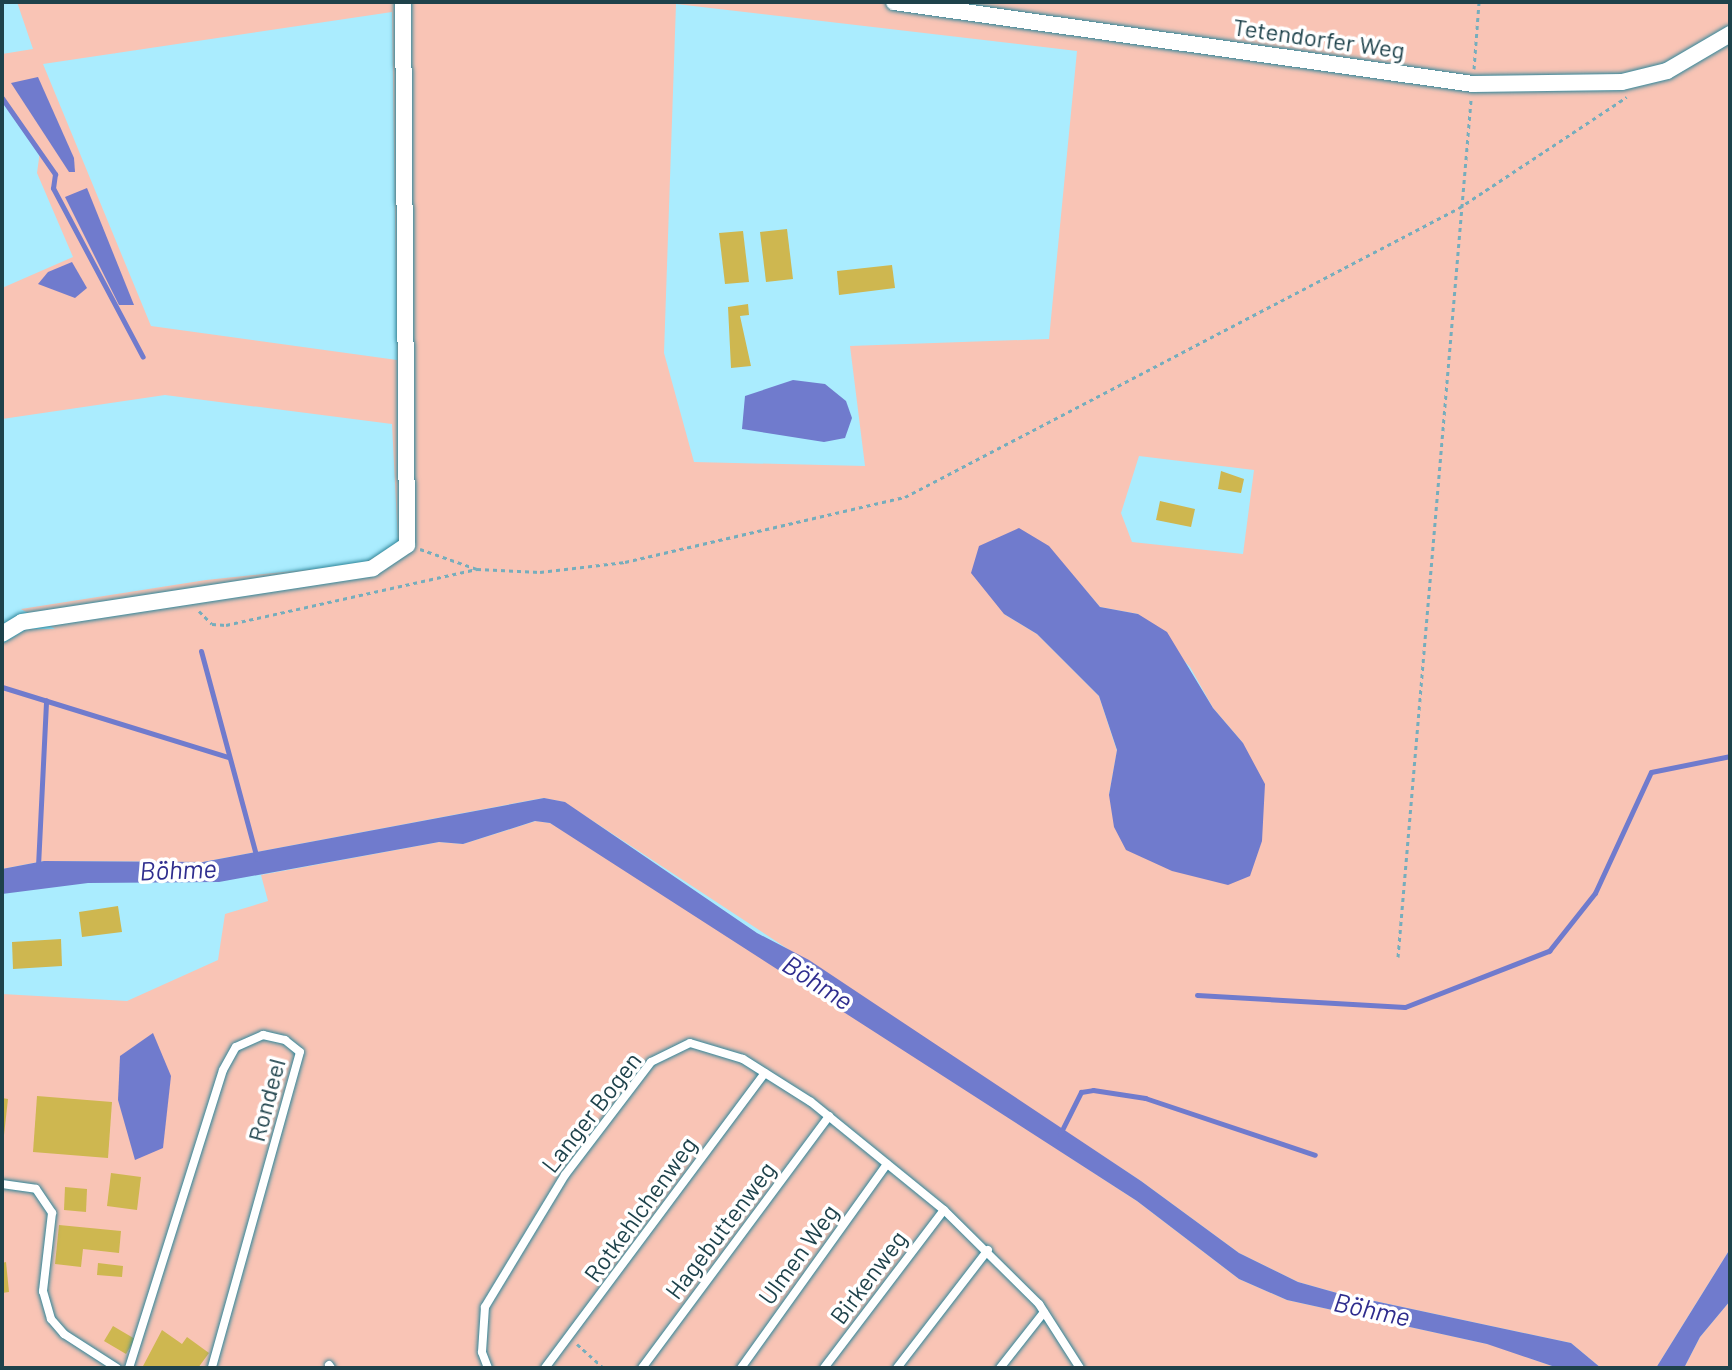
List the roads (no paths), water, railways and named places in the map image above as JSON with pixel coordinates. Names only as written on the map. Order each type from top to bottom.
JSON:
[{"type":"street","points":[[2,634],[22,622],[373,568],[407,545],[403,2]]},
{"type":"street","name":"Tetendorfer Weg","points":[[894,2],[1473,84],[1622,82],[1667,71],[1730,34]]},
{"type":"lane","name":"Rondeel","points":[[129,1368],[223,1070],[236,1047],[263,1035],[285,1040],[300,1052],[212,1368]]},
{"type":"lane","name":"Langer Bogen","points":[[488,1368],[482,1352],[485,1307],[565,1175],[651,1062],[690,1043],[743,1059],[765,1073],[829,1116],[944,1210],[988,1250],[1044,1312],[1080,1368]]},
{"type":"lane","name":"Rotkehlchenweg","points":[[545,1368],[765,1073]]},
{"type":"lane","name":"Hagebuttenweg","points":[[642,1368],[829,1116]]},
{"type":"lane","name":"Ulmen Weg","points":[[741,1368],[887,1164]]},
{"type":"lane","points":[[2,1184],[22,1184],[47,1200],[52,1213],[45,1307],[64,1334],[104,1364],[117,1368]]},
{"type":"lane","name":"Birkenweg","points":[[824,1368],[944,1210]]},
{"type":"lane","points":[[897,1368],[988,1250]]},
{"type":"lane","points":[[1000,1368],[1044,1312]]},
{"type":"water","points":[[38,77],[74,158],[75,172],[69,172],[11,83]]},
{"type":"water","points":[[87,188],[134,305],[119,305],[65,197]]},
{"type":"water","points":[[72,262],[87,288],[75,298],[38,284],[48,272]]},
{"type":"water","points":[[793,380],[825,384],[846,401],[852,418],[845,438],[824,442],[742,429],[745,396]]},
{"type":"water","points":[[1019,528],[1049,546],[1100,607],[1138,614],[1167,632],[1213,708],[1243,743],[1265,784],[1262,841],[1250,876],[1228,885],[1172,871],[1126,850],[1114,827],[1109,795],[1117,750],[1099,696],[1037,634],[1004,614],[971,573],[979,546]]},
{"type":"water","name":"Böhme","points":[[544,798],[565,802],[757,933],[809,960],[1141,1181],[1239,1253],[1298,1282],[1337,1293],[1571,1343],[1601,1368],[1558,1368],[1487,1344],[1287,1300],[1239,1279],[1137,1201],[550,823],[535,821],[463,844],[439,842],[219,882],[88,883],[2,894],[2,869],[44,861],[203,862]]},
{"type":"water","points":[[153,1033],[171,1076],[163,1148],[135,1160],[118,1100],[120,1056]]},
{"type":"water","points":[[1730,1249],[1730,1301],[1700,1337],[1684,1368],[1656,1368]]},
{"type":"waterway","points":[[2,98],[55,174],[53,188],[143,357]]},
{"type":"waterway","points":[[201,651],[257,859]]},
{"type":"waterway","points":[[2,687],[228,757]]},
{"type":"waterway","points":[[38,866],[46,700]]},
{"type":"waterway","points":[[1197,995],[1405,1007],[1549,951],[1595,893],[1651,772],[1730,756]]},
{"type":"waterway","points":[[1060,1134],[1081,1092],[1093,1090],[1145,1098],[1315,1155]]}]
